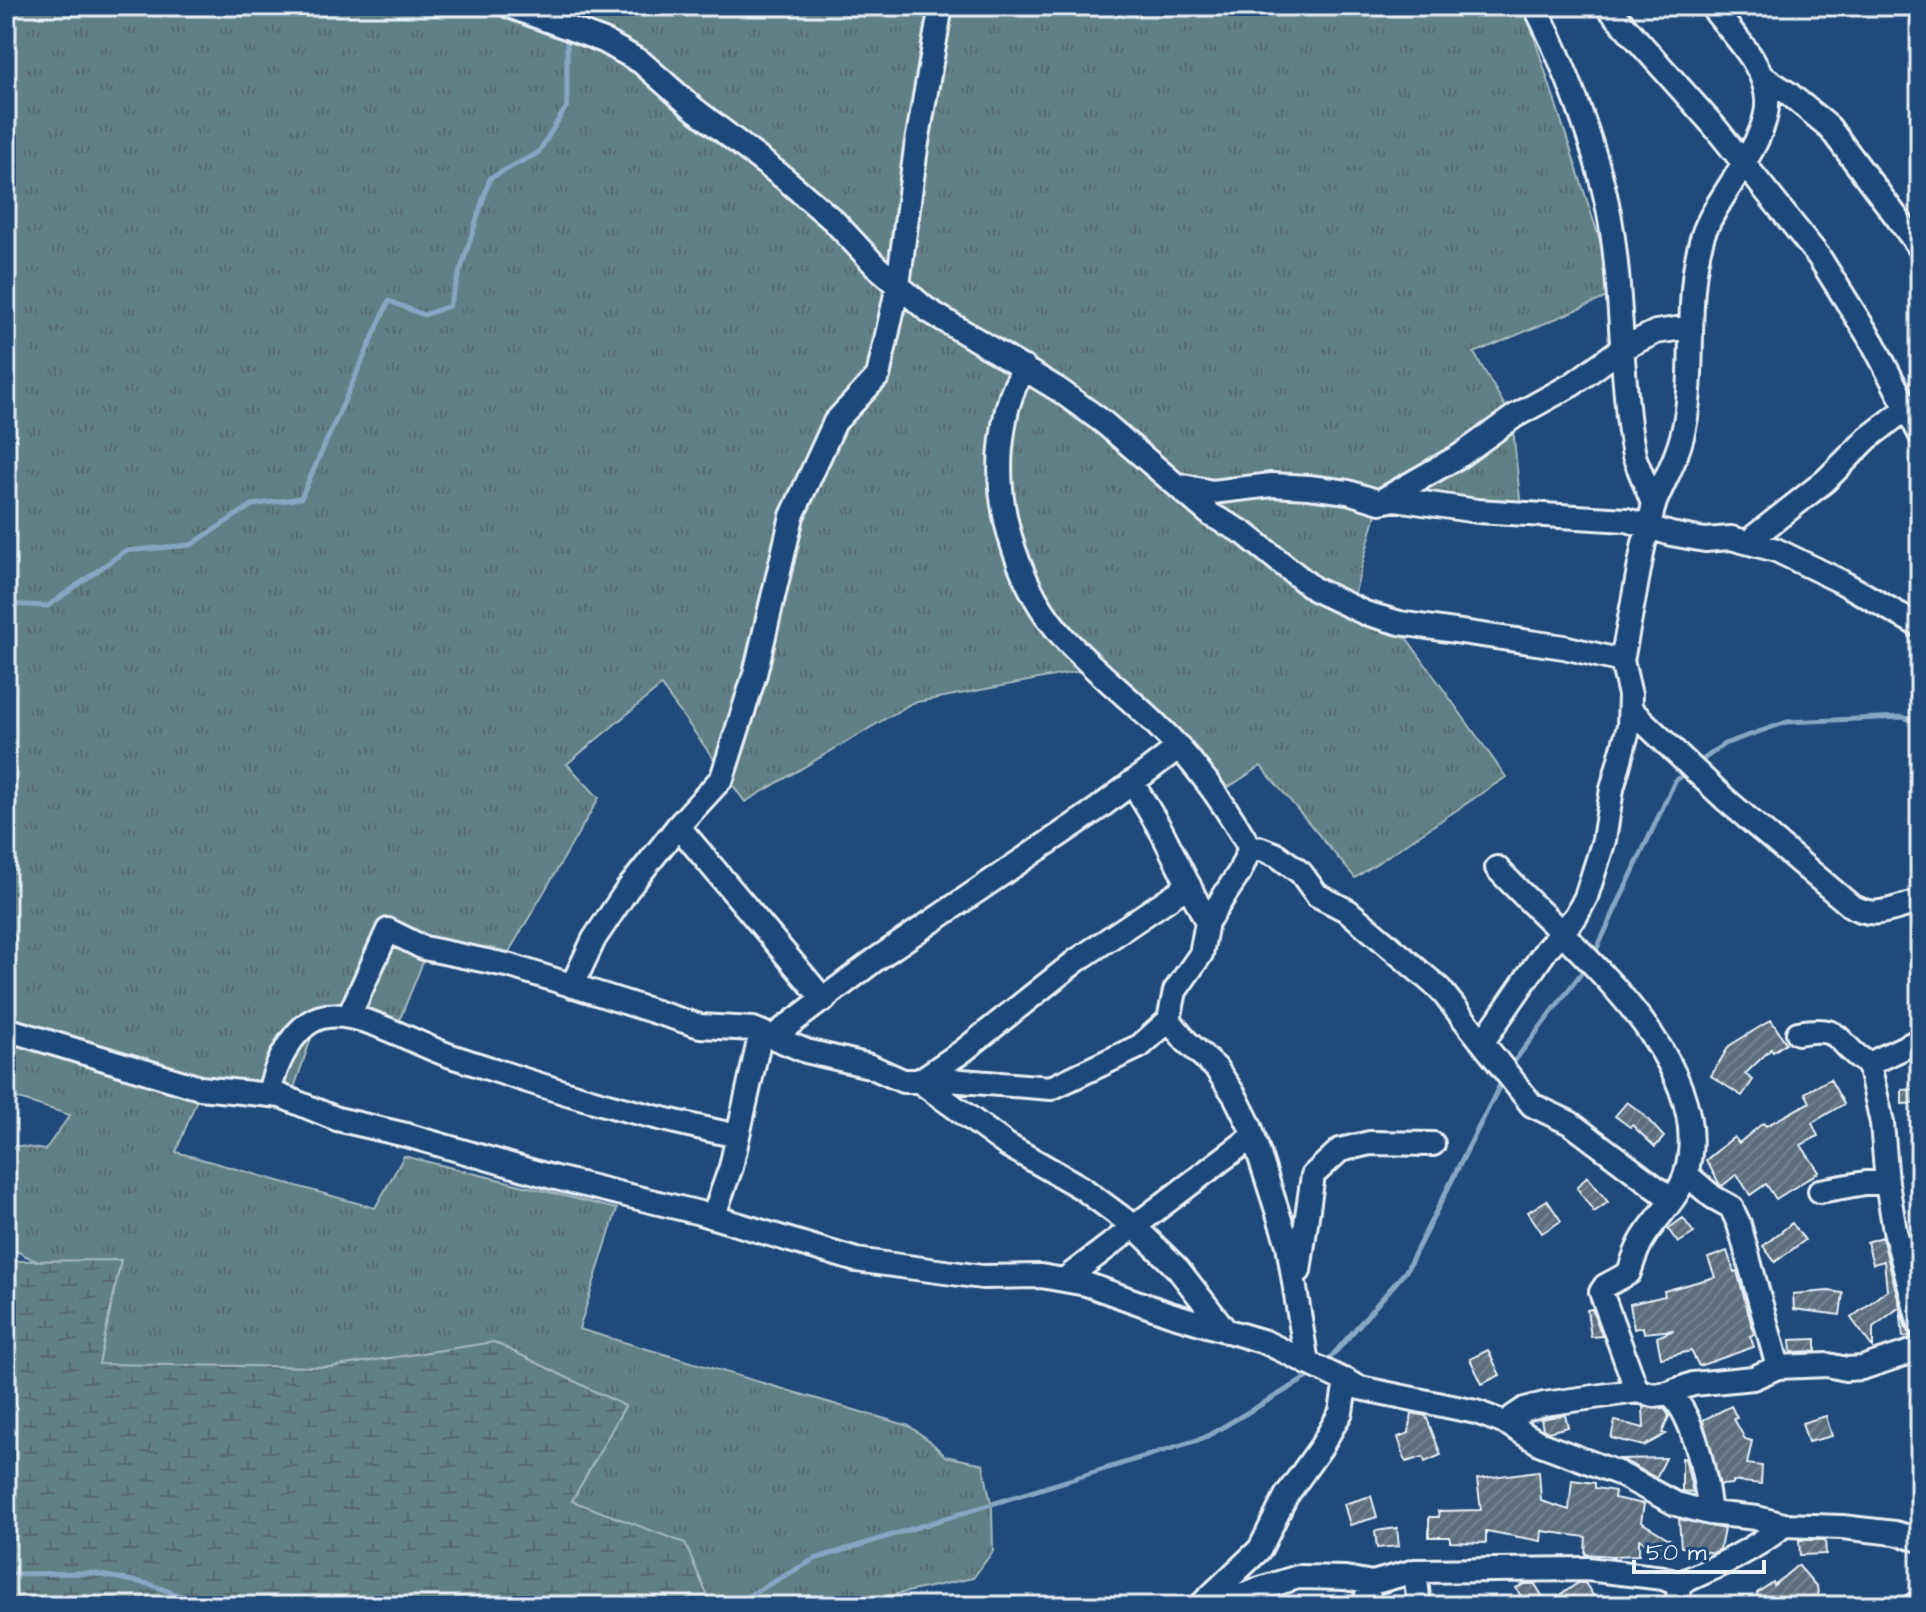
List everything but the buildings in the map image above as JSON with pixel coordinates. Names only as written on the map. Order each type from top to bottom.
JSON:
[{"type":"street","points":[[509,6],[604,41],[641,62],[693,108],[834,221],[876,266],[926,309],[1025,368],[1103,422],[1211,515],[1244,533],[1314,589],[1365,613],[1400,623],[1539,642],[1622,661]]},
{"type":"street","points":[[572,986],[594,939],[627,890],[678,826],[722,778],[755,674],[792,516],[835,422],[878,376],[898,285],[916,148],[941,6]]},
{"type":"street","points":[[1535,6],[1569,87],[1609,213],[1634,456],[1652,517]]},
{"type":"street","points":[[1607,6],[1714,126],[1819,257],[1912,407],[1920,434]]},
{"type":"street","points":[[1711,6],[1763,77],[1829,127],[1920,248]]},
{"type":"street","points":[[1481,1041],[1560,933],[1576,916],[1586,897],[1604,840],[1615,777],[1629,726],[1630,695],[1622,661],[1644,543],[1679,449],[1690,376],[1690,327],[1700,245],[1708,220],[1765,121],[1767,99],[1763,77]]},
{"type":"street","points":[[1380,502],[1461,455],[1515,416],[1573,384],[1621,349],[1656,332],[1690,327]]},
{"type":"street","points":[[1025,368],[1014,383],[1004,415],[999,469],[1004,508],[1015,552],[1035,596],[1064,638],[1179,747],[1229,812],[1250,848]]},
{"type":"street","points":[[1752,542],[1755,536],[1825,481],[1868,438],[1912,407]]},
{"type":"street","points":[[1176,484],[1212,492],[1272,485],[1309,487],[1348,492],[1380,502],[1396,499],[1477,511],[1627,520],[1652,517],[1705,540],[1731,538],[1776,550],[1840,581],[1920,626]]},
{"type":"street","points":[[1630,709],[1725,799],[1850,905],[1864,913],[1882,912],[1920,902]]},
{"type":"street","points":[[713,1217],[731,1167],[737,1136],[768,1034],[824,1000],[875,960],[1099,808],[1179,747]]},
{"type":"street","points":[[1132,782],[1162,832],[1207,922]]},
{"type":"street","points":[[678,826],[824,1000]]},
{"type":"street","points":[[349,1016],[388,930],[424,948],[511,966],[700,1026],[753,1029],[806,1051],[870,1066],[903,1081],[1051,1088],[1140,1046],[1169,1020],[1175,991],[1201,954],[1207,922],[1239,873],[1250,848]]},
{"type":"street","points":[[1250,848],[1277,855],[1301,873],[1317,895],[1348,911],[1440,989],[1532,1105],[1570,1123],[1671,1199]]},
{"type":"street","points":[[1497,868],[1611,982],[1671,1064],[1683,1094],[1690,1129],[1686,1174],[1643,1237],[1629,1273],[1605,1286],[1601,1292],[1637,1391]]},
{"type":"street","points":[[921,1080],[963,1051],[1076,961],[1189,885]]},
{"type":"street","points":[[269,1095],[283,1051],[298,1033],[319,1017],[349,1016],[452,1057],[548,1088],[737,1136]]},
{"type":"street","points":[[1169,1020],[1186,1041],[1216,1068],[1235,1096],[1253,1136],[1288,1245],[1307,1363]]},
{"type":"street","points":[[6,1029],[200,1088],[281,1096],[337,1119],[713,1217],[856,1260],[982,1277],[1041,1276],[1086,1284],[1170,1314],[1265,1342],[1360,1388],[1476,1412],[1508,1424],[1541,1444],[1618,1473],[1676,1504],[1784,1525],[1842,1527],[1895,1533],[1920,1540]]},
{"type":"street","points":[[1798,1033],[1820,1029],[1831,1031],[1857,1057],[1869,1064],[1882,1123],[1887,1183],[1901,1256],[1920,1325]]},
{"type":"street","points":[[1869,1064],[1920,1040]]},
{"type":"street","points":[[921,1080],[1007,1145],[1082,1188],[1136,1228],[1178,1269],[1226,1331]]},
{"type":"street","points":[[1064,1280],[1253,1136]]},
{"type":"street","points":[[1296,1290],[1313,1175],[1340,1150],[1370,1143],[1433,1144]]},
{"type":"street","points":[[1686,1174],[1713,1197],[1731,1207],[1739,1224],[1778,1367]]},
{"type":"street","points":[[1820,1191],[1865,1183],[1887,1183]]},
{"type":"street","points":[[1508,1424],[1513,1417],[1534,1407],[1637,1391],[1654,1395],[1668,1393],[1693,1384],[1753,1378],[1778,1367],[1828,1365],[1846,1369],[1862,1368],[1920,1349]]},
{"type":"street","points":[[1202,1606],[1260,1549],[1286,1496],[1321,1447],[1341,1412],[1346,1380]]},
{"type":"street","points":[[1668,1393],[1681,1409],[1694,1439],[1703,1467],[1710,1513]]},
{"type":"street","points":[[1202,1606],[1298,1577],[1345,1578],[1372,1583],[1415,1571],[1587,1569],[1663,1578],[1678,1595],[1784,1525]]},
{"type":"street","points":[[1415,1571],[1419,1606]]},
{"type":"street","points":[[1363,1606],[1372,1583]]},
{"type":"street","points":[[1913,1606],[1920,1601]]},
{"type":"green space","points":[[6,6],[1524,6],[1617,293],[1474,353],[1512,418],[1522,519],[1377,510],[1351,607],[1408,640],[1506,777],[1355,878],[1261,766],[1218,794],[1091,669],[912,703],[745,802],[661,686],[567,764],[599,798],[503,962],[427,952],[397,1026],[318,1018],[290,1100],[202,1087],[176,1152],[375,1208],[404,1156],[617,1209],[579,1329],[909,1426],[945,1456],[983,1464],[992,1508],[993,1551],[973,1578],[840,1606],[98,1606],[6,1291],[38,1262],[6,1246],[6,1144],[45,1150],[70,1115],[6,1095]]},
{"type":"green space","points":[[121,1260],[99,1364],[331,1367],[494,1342],[625,1406],[572,1501],[685,1543],[712,1606],[6,1606],[6,1261]]},
{"type":"waterway","points":[[569,23],[577,6]]},
{"type":"waterway","points":[[6,604],[48,606],[125,551],[191,545],[252,505],[301,498],[389,301],[424,315],[449,306],[490,178],[538,153],[567,106],[567,33]]},
{"type":"waterway","points":[[1697,764],[1724,744],[1787,722],[1903,717],[1920,724]]},
{"type":"waterway","points":[[1594,955],[1675,781],[1686,773]]},
{"type":"waterway","points":[[1510,1067],[1586,967]]},
{"type":"waterway","points":[[1325,1364],[1406,1271],[1503,1079]]},
{"type":"waterway","points":[[730,1606],[815,1559],[1204,1438],[1315,1373]]},
{"type":"waterway","points":[[6,1574],[91,1573],[149,1584],[207,1606]]}]
